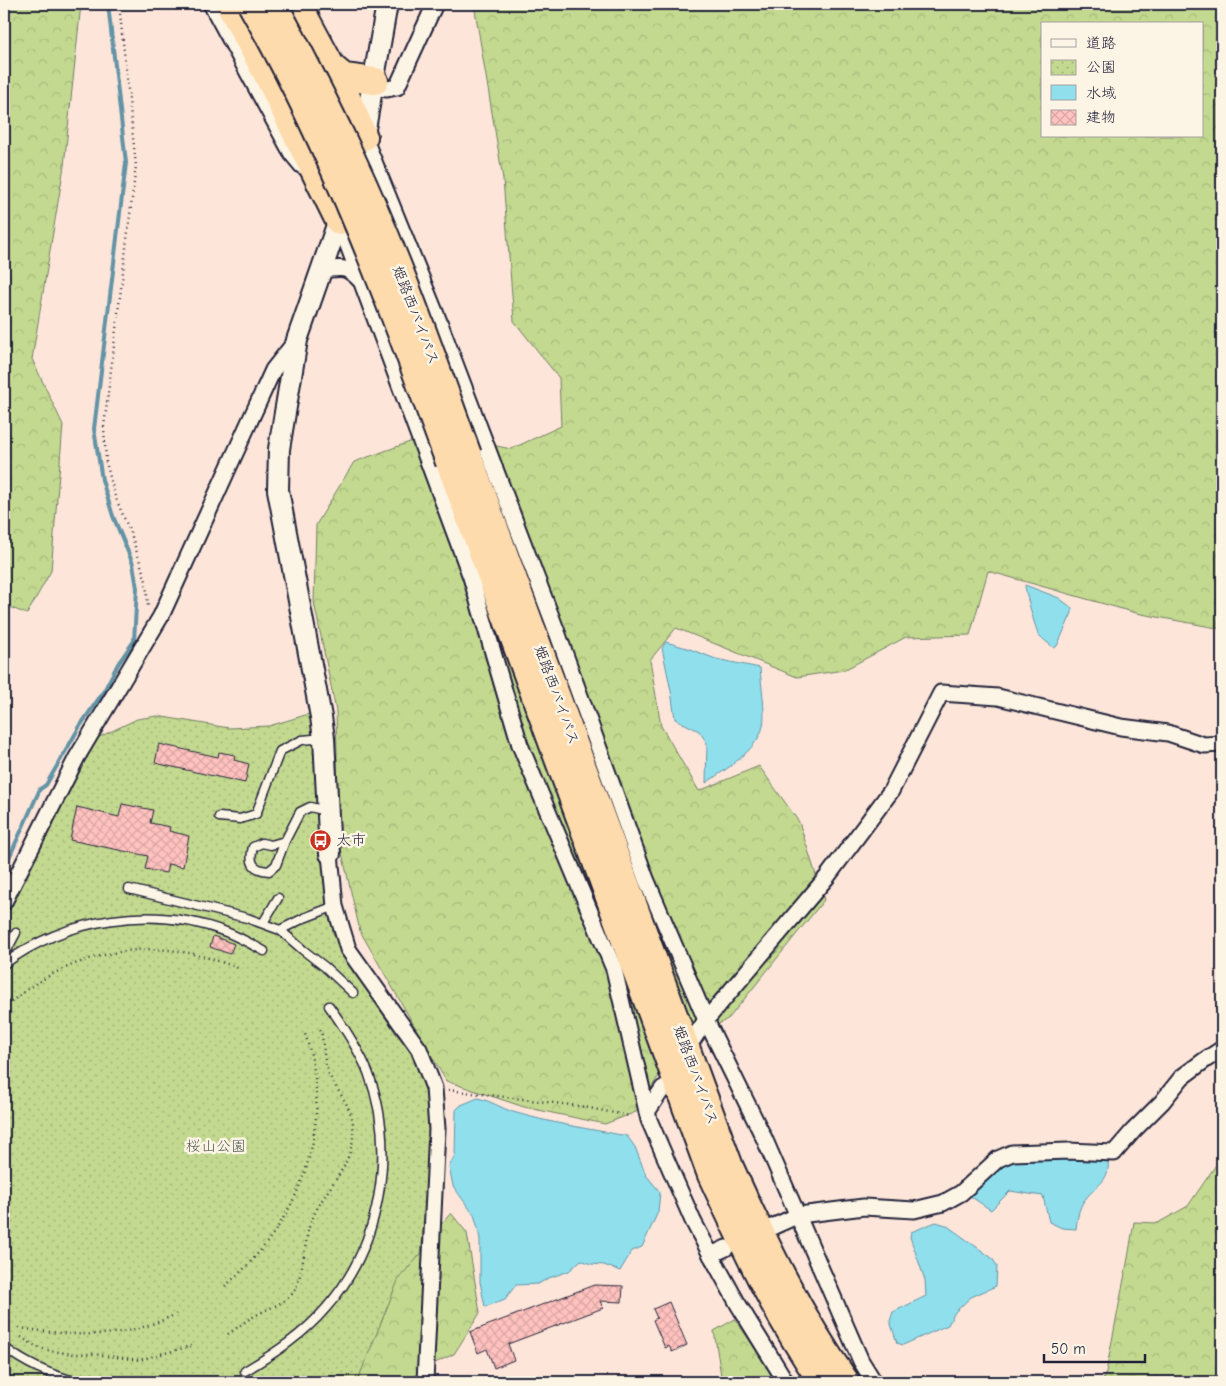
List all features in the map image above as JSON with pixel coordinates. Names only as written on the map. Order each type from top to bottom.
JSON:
[{"type":"highway","points":[[228,4],[266,73],[339,221]]},
{"type":"highway","name":"姫路西バイパス","points":[[251,4],[294,85],[334,168],[459,459],[730,1167],[763,1240],[788,1288],[846,1382]]},
{"type":"highway","name":"姫路西バイパス","points":[[274,4],[349,152],[391,248],[459,459],[711,1175],[775,1306],[822,1382]]},
{"type":"highway","points":[[298,4],[343,88],[364,137]]},
{"type":"highway","points":[[333,68],[344,77],[374,84]]},
{"type":"street","points":[[211,4],[296,161],[304,168],[312,165],[328,176],[357,167]]},
{"type":"street","points":[[309,4],[335,54],[333,68]]},
{"type":"street","points":[[388,4],[357,167],[297,340],[279,449],[278,490],[324,738],[327,811],[335,906],[348,949],[418,1049],[434,1088],[437,1129],[425,1382]]},
{"type":"street","points":[[374,84],[387,89],[397,87],[435,4]]},
{"type":"street","points":[[364,137],[440,324],[557,632],[646,879],[706,1020],[764,1138],[861,1361],[874,1382]]},
{"type":"street","points":[[350,190],[368,188],[386,192]]},
{"type":"street","points":[[339,221],[471,577],[520,745],[614,969],[648,1116],[693,1221],[738,1304],[786,1382]]},
{"type":"street","points":[[322,270],[347,269],[352,271],[362,281]]},
{"type":"street","points":[[4,902],[77,757],[162,616],[273,370],[297,340]]},
{"type":"street","points":[[692,1041],[706,1020],[827,877],[891,791],[941,693],[998,697],[1121,727],[1168,733],[1204,745],[1222,744]]},
{"type":"street","points":[[772,1227],[799,1215],[864,1207],[914,1210],[944,1202],[961,1193],[998,1159],[1012,1153],[1068,1151],[1114,1153],[1162,1102],[1182,1077],[1222,1049]]},
{"type":"street","points":[[648,1116],[663,1088]]},
{"type":"street","points":[[711,1254],[726,1248]]},
{"type":"lane","points":[[219,817],[240,819],[256,814],[280,751],[302,740],[324,738]]},
{"type":"lane","points":[[285,841],[271,845],[262,843],[253,847],[250,858],[252,864],[262,870],[269,871],[276,865],[285,841],[300,812],[310,807],[327,811]]},
{"type":"lane","points":[[129,889],[263,923],[280,930],[353,993]]},
{"type":"lane","points":[[263,923],[278,898]]},
{"type":"lane","points":[[280,930],[335,906]]},
{"type":"lane","points":[[4,964],[30,947],[63,933],[99,922],[124,918],[150,917],[207,926],[227,932],[264,951]]},
{"type":"lane","points":[[4,964],[6,952],[16,933]]},
{"type":"lane","points":[[245,1371],[282,1349],[326,1308],[356,1264],[372,1224],[378,1197],[382,1163],[378,1108],[368,1073],[356,1047],[329,1006]]},
{"type":"lane","points":[[4,1347],[15,1356],[34,1366],[59,1377],[78,1382]]},
{"type":"path","points":[[119,4],[136,166],[104,427],[106,462],[115,496],[132,537],[146,581],[152,632]]},
{"type":"path","points":[[4,1009],[33,985],[66,968],[85,960],[134,950],[167,950],[188,953],[216,960],[241,970]]},
{"type":"path","points":[[4,996],[10,1003]]},
{"type":"path","points":[[228,1334],[260,1313],[282,1303],[292,1293],[298,1283],[306,1241],[314,1213],[346,1166],[351,1149],[353,1124],[344,1099],[337,1090],[328,1071],[320,1028]]},
{"type":"path","points":[[225,1286],[262,1251],[274,1235],[292,1202],[306,1167],[311,1150],[316,1106],[314,1072],[305,1034]]},
{"type":"path","points":[[434,1088],[648,1116]]},
{"type":"path","points":[[19,1328],[68,1334],[103,1334],[139,1329],[176,1314]]},
{"type":"path","points":[[21,1338],[46,1350],[139,1360],[192,1346]]},
{"type":"green space","points":[[4,4],[81,4],[64,166],[32,359],[63,425],[51,571],[27,614],[4,605]]},
{"type":"green space","points":[[474,4],[1222,4],[1222,629],[1136,613],[988,571],[970,635],[906,637],[844,670],[797,677],[676,628],[650,660],[661,726],[699,791],[759,766],[799,822],[824,900],[729,1018],[675,1050],[636,1112],[605,1124],[524,1107],[446,1081],[360,931],[339,840],[336,711],[314,602],[316,525],[354,462],[435,433],[511,449],[561,426],[559,378],[514,321],[503,179]]},
{"type":"green space","name":"桜山公園","points":[[312,713],[329,914],[341,952],[397,1035],[414,1053],[430,1107],[426,1204],[421,1254],[399,1278],[357,1382],[4,1382],[4,910],[89,742],[137,719],[157,716],[229,728],[269,726]]},
{"type":"green space","points":[[1222,1156],[1222,1382],[1102,1382],[1106,1372],[1134,1222],[1158,1223],[1188,1206]]},
{"type":"green space","points":[[451,1213],[467,1233],[480,1313],[454,1354],[418,1371],[416,1382],[347,1382],[392,1280]]},
{"type":"green space","points":[[735,1319],[778,1382],[722,1382],[714,1331]]},
{"type":"water","points":[[1025,585],[1059,598],[1072,608],[1072,613],[1057,646],[1054,648],[1039,635]]},
{"type":"water","points":[[666,642],[716,659],[760,668],[764,713],[760,735],[740,759],[706,783],[707,743],[699,731],[675,719],[662,648]]},
{"type":"water","points":[[478,1098],[527,1116],[627,1136],[635,1147],[646,1175],[660,1192],[658,1212],[642,1247],[632,1251],[620,1271],[581,1260],[569,1271],[538,1284],[516,1285],[505,1299],[485,1307],[480,1282],[480,1240],[478,1228],[474,1215],[453,1186],[449,1166],[455,1155],[456,1110],[461,1105]]},
{"type":"water","points":[[1050,1155],[1108,1159],[1107,1174],[1081,1206],[1076,1229],[1062,1228],[1049,1222],[1043,1196],[1010,1191],[991,1210],[970,1196],[976,1186],[1011,1157]]},
{"type":"water","points":[[936,1222],[946,1225],[992,1258],[997,1266],[996,1286],[971,1297],[955,1312],[948,1325],[903,1345],[897,1343],[890,1321],[893,1312],[926,1296],[925,1280],[910,1237],[911,1232]]},
{"type":"building","points":[[159,744],[218,757],[219,752],[235,755],[234,760],[249,764],[245,783],[155,763]]},
{"type":"building","points":[[122,804],[153,810],[150,823],[170,827],[169,831],[189,836],[183,867],[168,864],[166,873],[145,869],[148,856],[70,840],[77,807],[119,817]]},
{"type":"building","points":[[213,936],[234,944],[230,954],[210,947]]},
{"type":"building","points":[[594,1285],[623,1286],[622,1302],[600,1301],[603,1308],[508,1344],[514,1360],[494,1368],[487,1349],[478,1353],[470,1332]]},
{"type":"building","points":[[669,1302],[687,1345],[672,1352],[669,1346],[665,1348],[653,1320],[657,1318],[653,1309]]},
{"type":"waterway","points":[[4,869],[40,789],[46,785],[80,726],[134,641],[137,588],[133,564],[113,516],[102,480],[94,429],[126,163],[108,4]]},
{"type":"place","name":"太市","points":[[320,840]]}]
